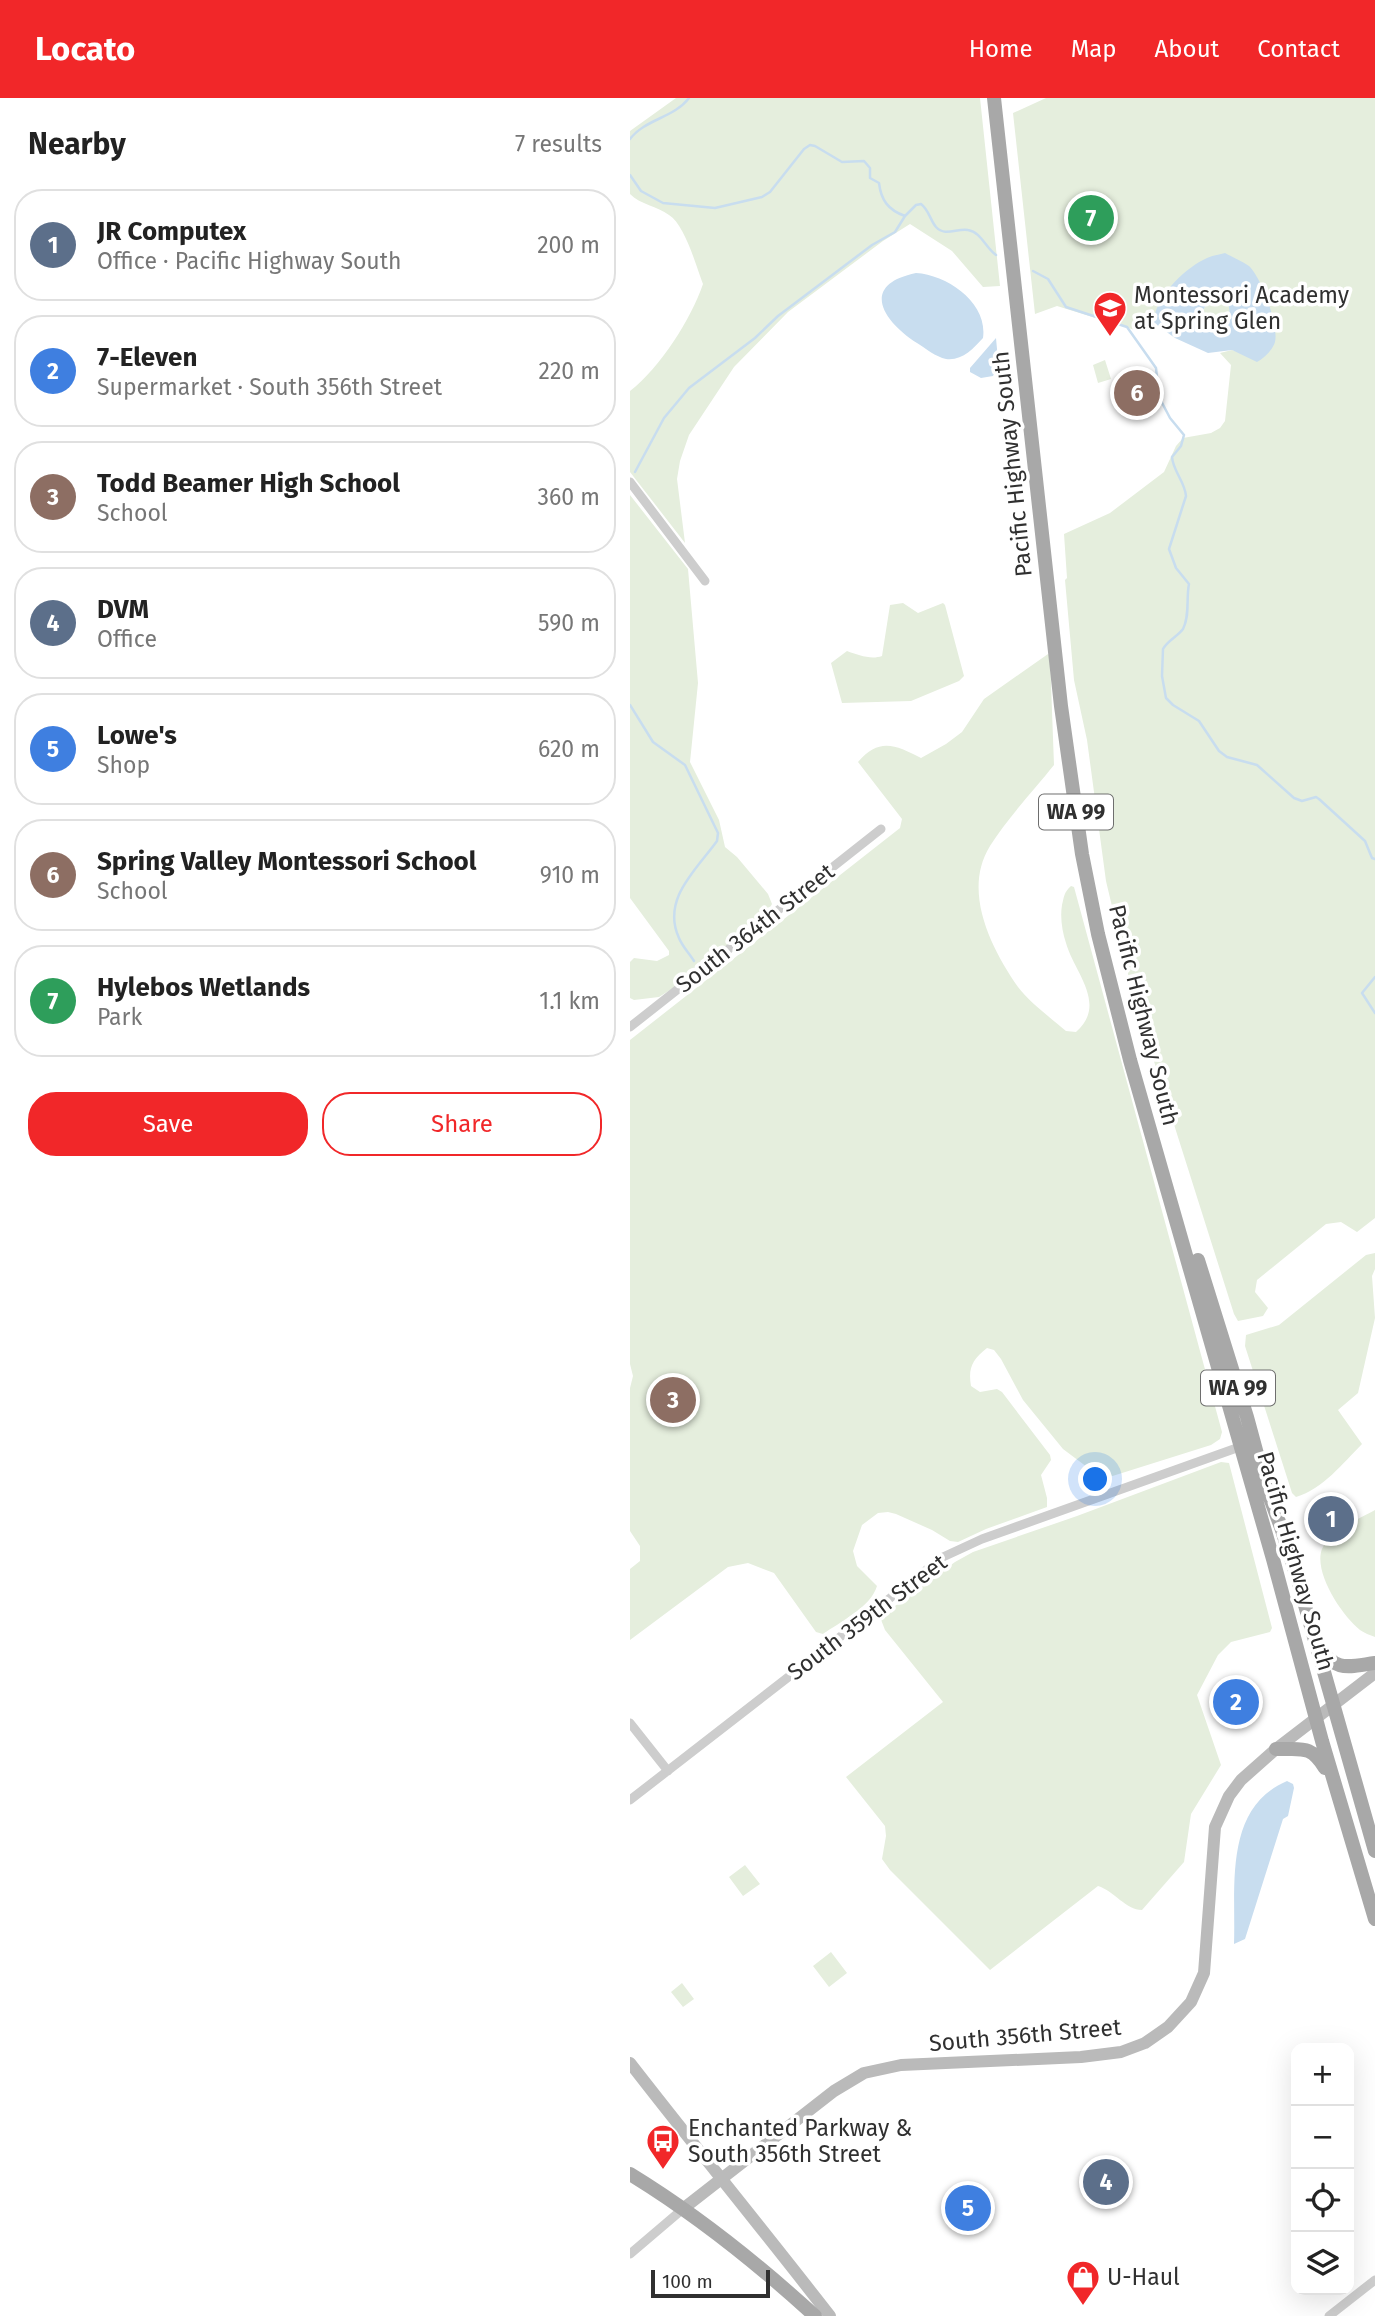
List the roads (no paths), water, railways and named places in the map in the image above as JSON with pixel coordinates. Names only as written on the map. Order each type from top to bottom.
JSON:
[{"type":"main road","name":"Pacific Highway South","points":[[994,98],[1061,706],[1082,854],[1101,946],[1130,1060],[1247,1444],[1317,1719],[1375,1919]]},
{"type":"main road","name":"Pacific Highway South","points":[[1003,98],[1073,733],[1098,890],[1134,1043],[1247,1417],[1247,1444],[1282,1530],[1375,1851]]},
{"type":"main road","points":[[1314,1640],[1332,1664],[1338,1667],[1375,1663]]},
{"type":"main road","name":"South 356th Street","points":[[684,2208],[834,2091],[874,2069],[901,2065],[1072,2057],[1121,2052],[1145,2043],[1168,2027],[1191,2002],[1205,1973],[1215,1827],[1229,1796],[1241,1780],[1276,1749],[1375,1673]]},
{"type":"main road","points":[[1276,1749],[1314,1752],[1334,1780]]},
{"type":"main road","points":[[630,2063],[830,2316]]},
{"type":"main road","points":[[630,2174],[684,2208],[815,2316]]},
{"type":"street","points":[[630,482],[705,581]]},
{"type":"street","name":"South 364th Street","points":[[630,1027],[881,829]]},
{"type":"street","name":"South 359th Street","points":[[630,1801],[943,1557],[982,1539],[1247,1444]]},
{"type":"street","points":[[630,1723],[668,1771]]},
{"type":"street","name":"South 356th Street","points":[[630,2254],[684,2208]]},
{"type":"street","points":[[1329,2316],[1375,2280]]},
{"type":"water","points":[[1225,253],[1249,266],[1259,280],[1268,302],[1276,334],[1275,342],[1268,354],[1257,362],[1232,350],[1208,353],[1175,338],[1154,323],[1158,305],[1178,278],[1205,259]],"holes":[[[1222,297],[1229,306],[1227,320],[1221,324],[1207,317],[1203,310],[1209,301]]]},
{"type":"water","points":[[916,273],[953,285],[979,313],[983,338],[962,356],[946,359],[935,354],[905,334],[887,314],[882,304],[882,295],[887,286]]},
{"type":"water","points":[[996,338],[997,363],[993,376],[981,378],[970,372],[970,368]]},
{"type":"water","points":[[1287,1781],[1293,1784],[1294,1788],[1288,1816],[1283,1819],[1245,1939],[1234,1944],[1235,1875],[1243,1830],[1252,1810],[1266,1793]]},
{"type":"waterway","points":[[630,139],[643,127],[676,110],[689,98]]},
{"type":"waterway","points":[[630,175],[641,191],[663,203],[715,208],[762,197],[770,192],[804,149],[810,145],[815,146],[842,162],[864,161],[870,168],[870,178],[879,183],[884,199],[894,211],[905,216],[916,205],[921,204],[940,230],[972,231],[996,255]]},
{"type":"waterway","points":[[635,472],[664,418],[689,388],[755,338],[778,316],[872,245],[895,232],[905,216]]},
{"type":"waterway","points":[[1033,271],[1048,279],[1066,307],[1127,327],[1156,368],[1159,397],[1170,418],[1184,435],[1181,446],[1172,457],[1186,496],[1169,549],[1176,568],[1189,584],[1185,624],[1163,649],[1162,676],[1166,698],[1199,721],[1219,751],[1227,757],[1257,765],[1294,798],[1302,801],[1316,797],[1319,799],[1365,841],[1372,858],[1375,859]]},
{"type":"waterway","points":[[630,705],[653,742],[685,765],[718,833],[717,841],[684,885],[675,910],[679,938],[694,961]]},
{"type":"waterway","points":[[1375,977],[1362,993],[1375,1013]]},
{"type":"place","name":"Hylebos Wetlands","points":[[1091,218]]},
{"type":"place","name":"Montessori Academy at Spring Glen","points":[[1110,338]]},
{"type":"place","name":"Spring Valley Montessori School","points":[[1137,393]]},
{"type":"place","name":"Todd Beamer High School","points":[[673,1400]]},
{"type":"place","name":"JR Computex","points":[[1331,1519]]},
{"type":"place","name":"7-Eleven","points":[[1236,1702]]},
{"type":"place","name":"Enchanted Parkway & South 356th Street","points":[[663,2171]]},
{"type":"place","name":"DVM","points":[[1106,2182]]},
{"type":"place","name":"Lowe's","points":[[968,2208]]},
{"type":"place","name":"U-Haul","points":[[1083,2307]]}]
